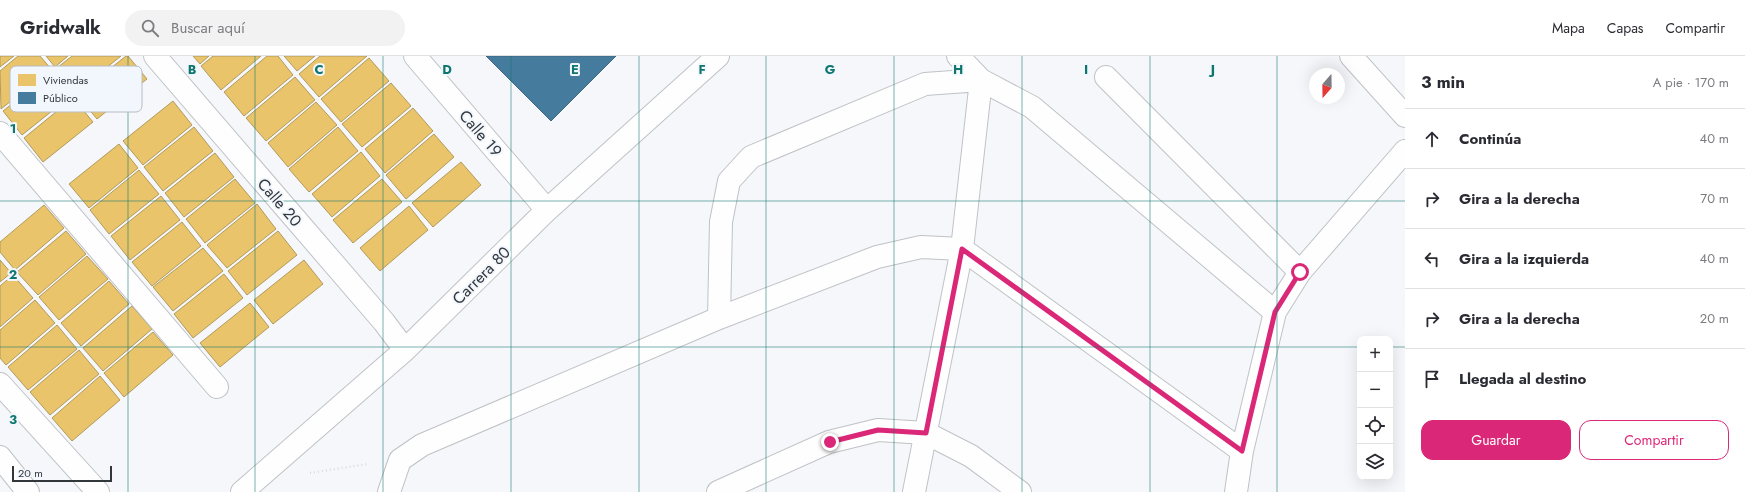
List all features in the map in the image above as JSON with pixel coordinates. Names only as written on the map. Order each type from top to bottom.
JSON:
[{"type":"street","name":"Calle 20","points":[[155,56],[384,322],[404,350]]},
{"type":"street","name":"Calle 19","points":[[415,56],[547,210]]},
{"type":"street","name":"Carrera 80","points":[[242,492],[404,350],[547,210],[718,56]]},
{"type":"street","points":[[958,56],[981,80],[1032,107],[1275,312]]},
{"type":"street","points":[[1351,56],[1405,116]]},
{"type":"street","points":[[1106,77],[1300,272]]},
{"type":"street","points":[[914,492],[962,249],[981,80]]},
{"type":"street","points":[[719,318],[722,215],[729,182],[751,156],[925,84],[981,80]]},
{"type":"street","points":[[0,133],[217,387]]},
{"type":"street","points":[[1236,492],[1242,451],[1275,312],[1300,272],[1405,151]]},
{"type":"street","points":[[389,492],[400,460],[422,445],[719,318],[877,257],[921,247],[962,249],[1242,451]]},
{"type":"street","points":[[0,384],[98,492]]},
{"type":"street","points":[[718,492],[830,442],[878,430],[926,433],[971,456],[1020,492]]},
{"type":"street","points":[[0,457],[28,492]]},
{"type":"path","points":[[308,473],[400,460]]},
{"type":"building: Viviendas","points":[[0,56],[14,56],[0,67]]},
{"type":"building: Viviendas","points":[[18,56],[40,56],[48,66],[10,66],[10,102],[1,109],[0,71]]},
{"type":"building: Viviendas","points":[[46,56],[68,56],[56,66],[54,66]]},
{"type":"building: Viviendas","points":[[72,56],[121,56],[108,66],[60,66]]},
{"type":"building: Viviendas","points":[[128,56],[136,66],[113,66]]},
{"type":"building: Viviendas","points":[[193,56],[209,56],[200,64]]},
{"type":"building: Viviendas","points":[[213,56],[261,56],[221,90],[201,66]]},
{"type":"building: Viviendas","points":[[267,56],[278,56],[293,75],[244,116],[224,92]]},
{"type":"building: Viviendas","points":[[284,56],[315,56],[297,71]]},
{"type":"building: Viviendas","points":[[320,56],[367,56],[319,97],[299,74]]},
{"type":"building: Viviendas","points":[[369,58],[389,81],[341,122],[321,99]]},
{"type":"building: Viviendas","points":[[142,73],[147,79],[142,83]]},
{"type":"building: Viviendas","points":[[295,77],[315,100],[266,141],[246,118]]},
{"type":"building: Viviendas","points":[[391,83],[411,106],[362,147],[342,124]]},
{"type":"building: Viviendas","points":[[173,101],[192,125],[143,165],[123,141]]},
{"type":"building: Viviendas","points":[[316,102],[337,125],[288,167],[268,143]]},
{"type":"building: Viviendas","points":[[10,105],[10,112],[51,112],[22,135],[3,111]]},
{"type":"building: Viviendas","points":[[413,108],[433,131],[385,173],[365,149]]},
{"type":"building: Viviendas","points":[[56,112],[85,112],[93,122],[43,162],[24,138]]},
{"type":"building: Viviendas","points":[[91,112],[106,112],[97,119]]},
{"type":"building: Viviendas","points":[[194,127],[213,151],[163,191],[144,167]]},
{"type":"building: Viviendas","points":[[338,127],[358,151],[309,192],[289,169]]},
{"type":"building: Viviendas","points":[[434,134],[454,157],[406,199],[386,175]]},
{"type":"building: Viviendas","points":[[119,144],[138,168],[89,208],[69,184]]},
{"type":"building: Viviendas","points":[[361,152],[380,176],[332,217],[312,194]]},
{"type":"building: Viviendas","points":[[215,153],[234,177],[184,217],[165,193]]},
{"type":"building: Viviendas","points":[[461,162],[481,185],[433,227],[412,203]]},
{"type":"building: Viviendas","points":[[139,170],[159,194],[109,234],[90,210]]},
{"type":"building: Viviendas","points":[[235,179],[255,203],[205,243],[186,219]]},
{"type":"building: Viviendas","points":[[382,179],[402,202],[353,243],[333,220]]},
{"type":"building: Viviendas","points":[[161,196],[180,220],[130,260],[111,236]]},
{"type":"building: Viviendas","points":[[257,204],[276,229],[227,268],[207,245]]},
{"type":"building: Viviendas","points":[[44,205],[64,228],[15,270],[0,252],[0,242]]},
{"type":"building: Viviendas","points":[[409,206],[428,230],[380,271],[360,248]]},
{"type":"building: Viviendas","points":[[182,222],[201,246],[152,286],[132,262]]},
{"type":"building: Viviendas","points":[[66,231],[86,254],[38,295],[17,272]]},
{"type":"building: Viviendas","points":[[278,231],[297,255],[247,295],[228,271]]},
{"type":"building: Viviendas","points":[[203,248],[223,271],[173,311],[153,287]]},
{"type":"building: Viviendas","points":[[87,256],[108,279],[59,320],[39,297]]},
{"type":"building: Viviendas","points":[[0,260],[11,273],[0,282]]},
{"type":"building: Viviendas","points":[[304,260],[323,284],[273,324],[254,300]]},
{"type":"building: Viviendas","points":[[224,274],[243,298],[193,338],[174,314]]},
{"type":"building: Viviendas","points":[[13,275],[33,298],[0,327],[0,286]]},
{"type":"building: Viviendas","points":[[109,281],[129,304],[81,346],[61,323]]},
{"type":"building: Viviendas","points":[[35,300],[55,323],[6,365],[0,358],[0,330]]},
{"type":"building: Viviendas","points":[[250,303],[269,327],[220,367],[200,343]]},
{"type":"building: Viviendas","points":[[132,306],[152,329],[103,371],[83,348]]},
{"type":"building: Viviendas","points":[[57,325],[77,349],[28,390],[8,367]]},
{"type":"building: Viviendas","points":[[153,332],[173,355],[124,397],[104,373]]},
{"type":"building: Viviendas","points":[[79,350],[99,374],[50,415],[30,392]]},
{"type":"building: Viviendas","points":[[100,376],[120,400],[72,441],[52,418]]},
{"type":"building: Público","points":[[486,56],[616,56],[551,121]]},
{"type":"route","points":[[830,442],[878,430],[926,433],[962,249],[1242,451],[1275,312],[1300,272]]}]
